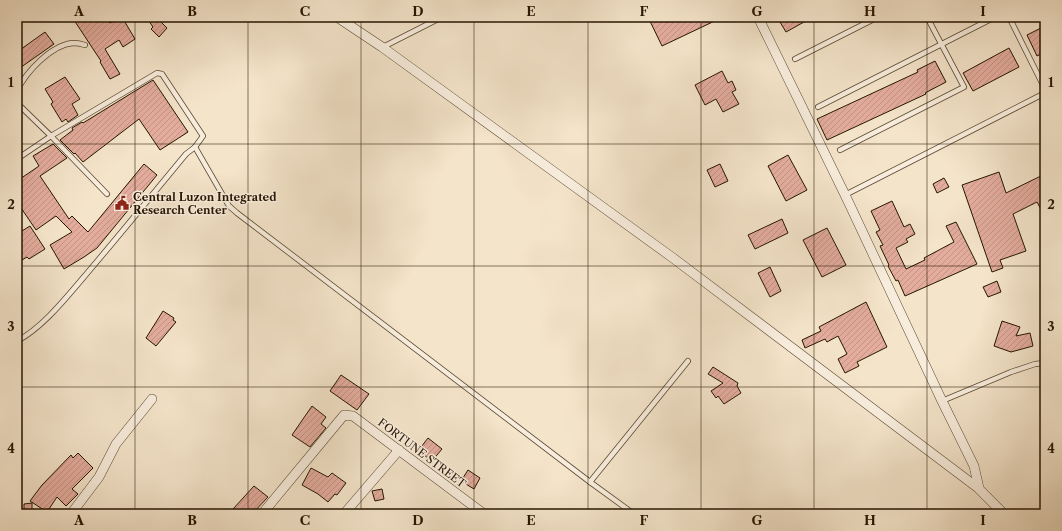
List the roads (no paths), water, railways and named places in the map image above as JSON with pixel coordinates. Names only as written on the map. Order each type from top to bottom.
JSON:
[{"type":"street","points":[[337,17],[382,47],[673,258],[979,488],[1004,514]]},
{"type":"street","points":[[758,17],[845,195],[974,466],[979,488]]},
{"type":"street","points":[[71,514],[99,477],[116,444],[152,399]]},
{"type":"street","name":"FORTUNE STREET","points":[[262,514],[344,415],[353,416],[484,514]]},
{"type":"street","points":[[344,514],[398,450]]},
{"type":"lane","points":[[382,47],[442,17]]},
{"type":"lane","points":[[794,59],[878,17]]},
{"type":"lane","points":[[840,150],[964,87],[927,17]]},
{"type":"lane","points":[[818,107],[996,17]]},
{"type":"lane","points":[[1009,17],[1045,89]]},
{"type":"lane","points":[[17,91],[24,78],[49,54],[59,48],[73,43],[85,45]]},
{"type":"lane","points":[[17,159],[51,136],[157,73],[162,74],[203,136],[186,154],[69,294],[36,327],[17,341]]},
{"type":"lane","points":[[845,195],[1045,93]]},
{"type":"lane","points":[[17,103],[107,194]]},
{"type":"lane","points":[[195,146],[229,206],[634,514]]},
{"type":"lane","points":[[590,482],[688,361]]},
{"type":"lane","points":[[942,401],[1011,372],[1035,364],[1045,363]]},
{"type":"place","name":"Central Luzon Integrated Research Center","points":[[122,203]]}]
